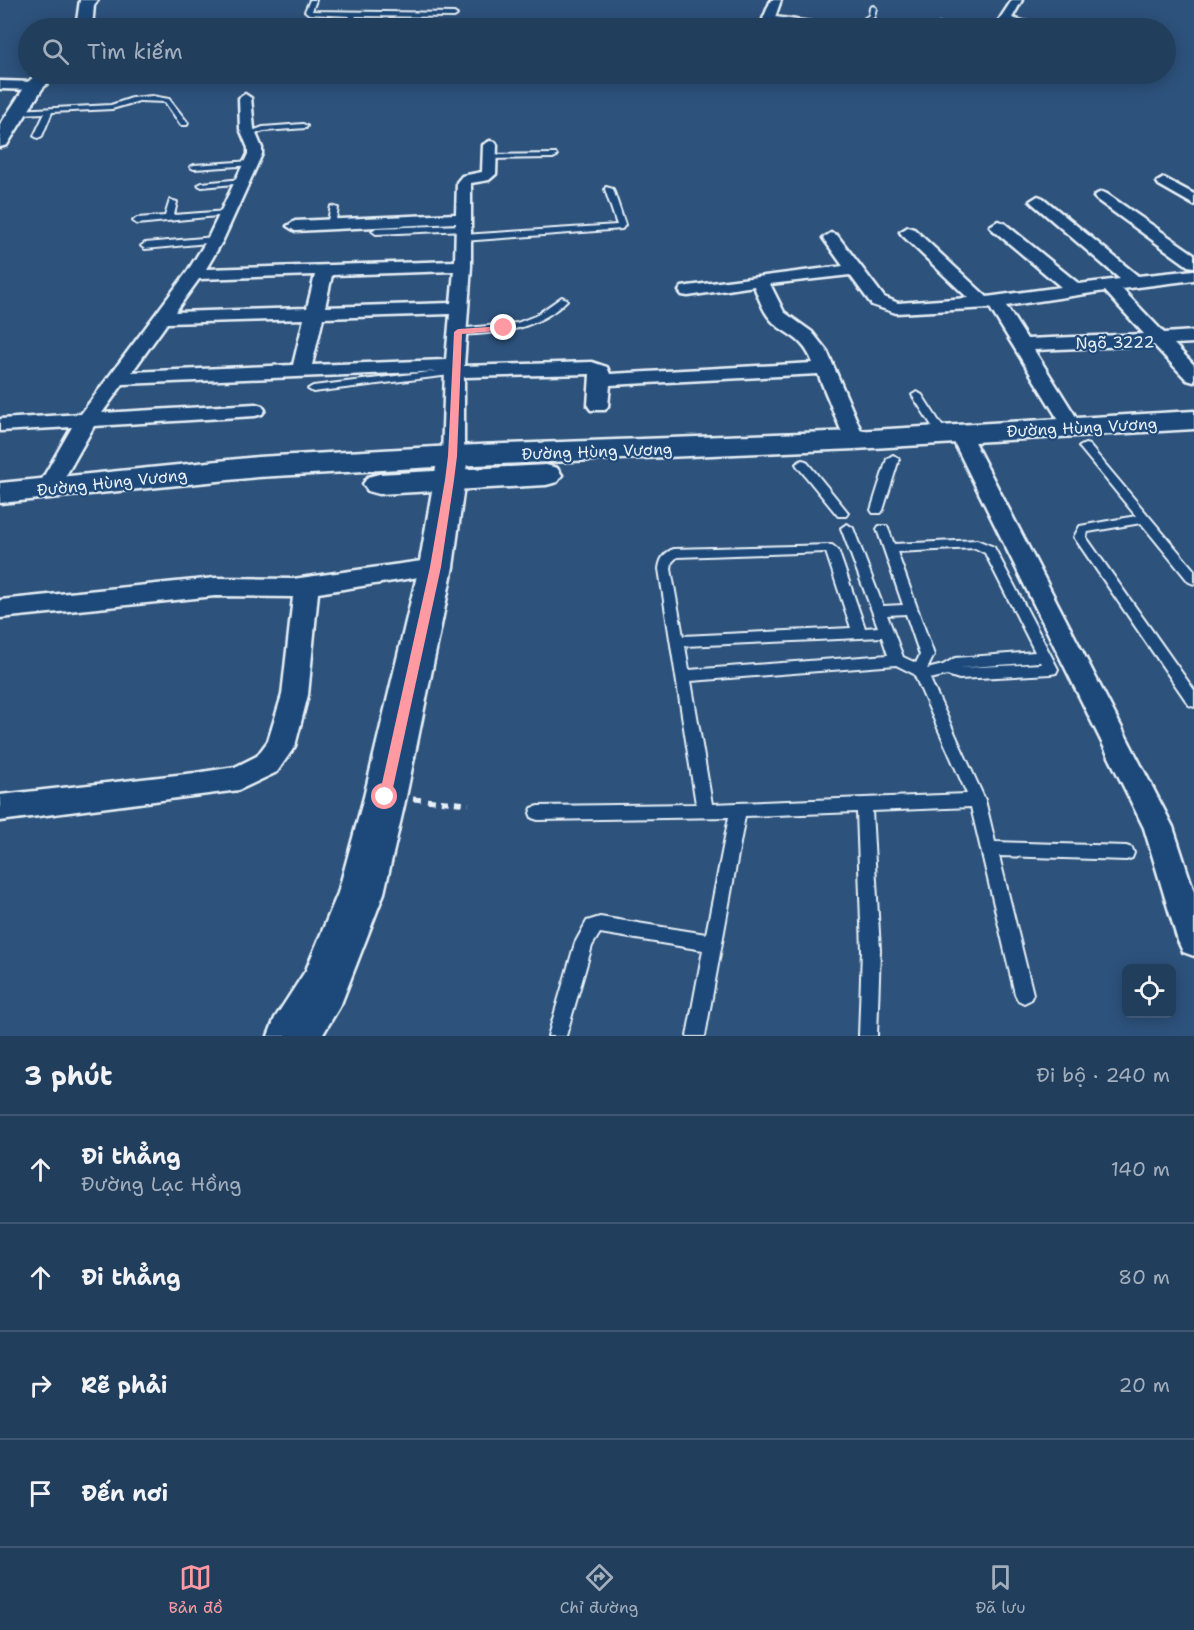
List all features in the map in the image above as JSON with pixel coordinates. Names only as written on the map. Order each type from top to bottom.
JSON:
[{"type":"main road","points":[[85,18],[86,3],[90,0]]},
{"type":"main road","points":[[0,141],[39,84]]},
{"type":"main road","name":"Đường Hùng Vương","points":[[1079,437],[1194,420]]},
{"type":"main road","name":"Đường Hùng Vương","points":[[0,514],[255,490],[451,468],[855,440],[957,441],[1079,437],[1194,440]]},
{"type":"main road","name":"Đường Hùng Vương","points":[[0,493],[258,468],[802,464],[893,459],[957,441]]},
{"type":"main road","points":[[293,1036],[324,987],[361,893],[385,797],[436,567],[451,468]]},
{"type":"street","points":[[769,18],[776,0]]},
{"type":"street","points":[[1006,18],[1017,0]]},
{"type":"street","points":[[0,85],[18,82]]},
{"type":"street","points":[[48,488],[86,421],[164,318],[215,240],[251,163],[255,148],[248,134],[245,99]]},
{"type":"street","points":[[451,468],[455,369],[463,266],[465,180],[489,174],[490,151]]},
{"type":"street","points":[[1164,182],[1194,200]]},
{"type":"street","points":[[1102,197],[1194,262]]},
{"type":"street","points":[[1038,201],[1134,282]]},
{"type":"street","points":[[295,226],[463,228]]},
{"type":"street","points":[[998,226],[1075,290]]},
{"type":"street","points":[[908,232],[989,302],[1021,345],[1079,437]]},
{"type":"street","points":[[831,238],[878,301],[896,308],[989,302],[1194,275]]},
{"type":"street","points":[[194,274],[463,266]]},
{"type":"street","points":[[302,371],[325,270]]},
{"type":"street","points":[[688,291],[760,280],[854,270]]},
{"type":"street","points":[[760,280],[776,315],[811,341],[826,368],[855,440]]},
{"type":"street","points":[[1109,285],[1159,339],[1194,337]]},
{"type":"street","points":[[164,318],[460,308]]},
{"type":"street","name":"Ngõ 3222","points":[[1021,345],[1159,339],[1194,376]]},
{"type":"street","points":[[117,378],[302,371],[586,367],[600,371],[598,406]]},
{"type":"street","points":[[601,380],[826,368]]},
{"type":"street","points":[[1,426],[255,410]]},
{"type":"street","points":[[957,441],[1158,827],[1194,941]]},
{"type":"street","points":[[0,609],[215,587],[306,587],[436,567]]},
{"type":"street","points":[[0,808],[239,778],[267,764],[281,746],[295,695],[306,587]]},
{"type":"lane","points":[[313,0],[308,12],[454,15]]},
{"type":"lane","points":[[869,18],[872,16],[873,8]]},
{"type":"lane","points":[[352,18],[354,14]]},
{"type":"lane","points":[[18,112],[112,107],[122,101],[145,97],[167,100],[184,123]]},
{"type":"lane","points":[[38,136],[49,111]]},
{"type":"lane","points":[[248,134],[263,129],[303,126]]},
{"type":"lane","points":[[490,151],[553,156]]},
{"type":"lane","points":[[194,168],[251,163]]},
{"type":"lane","points":[[201,185],[242,181]]},
{"type":"lane","points":[[376,231],[619,227],[621,225],[609,189]]},
{"type":"lane","points":[[169,218],[173,202]]},
{"type":"lane","points":[[331,225],[334,208]]},
{"type":"lane","points":[[137,221],[227,213]]},
{"type":"lane","points":[[146,246],[215,240]]},
{"type":"lane","points":[[458,332],[524,324],[538,318],[561,300]]},
{"type":"lane","points":[[312,389],[455,369]]},
{"type":"lane","points":[[917,394],[957,441]]},
{"type":"lane","points":[[1079,437],[1143,519],[1194,579]]},
{"type":"lane","points":[[877,510],[893,459]]},
{"type":"lane","points":[[802,464],[842,513]]},
{"type":"lane","points":[[1143,519],[1084,529],[1080,537],[1194,701]]},
{"type":"lane","points":[[847,528],[897,660]]},
{"type":"lane","points":[[884,529],[927,655],[920,672],[977,800],[1024,994]]},
{"type":"lane","points":[[683,676],[897,660],[920,672],[947,670],[959,674],[1048,662],[995,560],[985,546],[977,544],[889,548]]},
{"type":"lane","points":[[705,810],[665,569],[666,561],[674,554],[820,546],[832,550],[860,634]]},
{"type":"lane","points":[[879,611],[911,609]]},
{"type":"lane","points":[[677,641],[886,632]]},
{"type":"lane","points":[[538,813],[738,810],[977,800]]},
{"type":"lane","points":[[864,804],[872,950],[868,1036]]},
{"type":"lane","points":[[696,1036],[738,810]]},
{"type":"lane","points":[[989,849],[1126,853]]},
{"type":"lane","points":[[556,1036],[584,944],[593,927],[600,925],[713,943]]},
{"type":"path","points":[[385,797],[469,804]]},
{"type":"route","points":[[385,797],[436,567],[450,480],[453,456],[454,372],[458,332],[504,328]]}]
